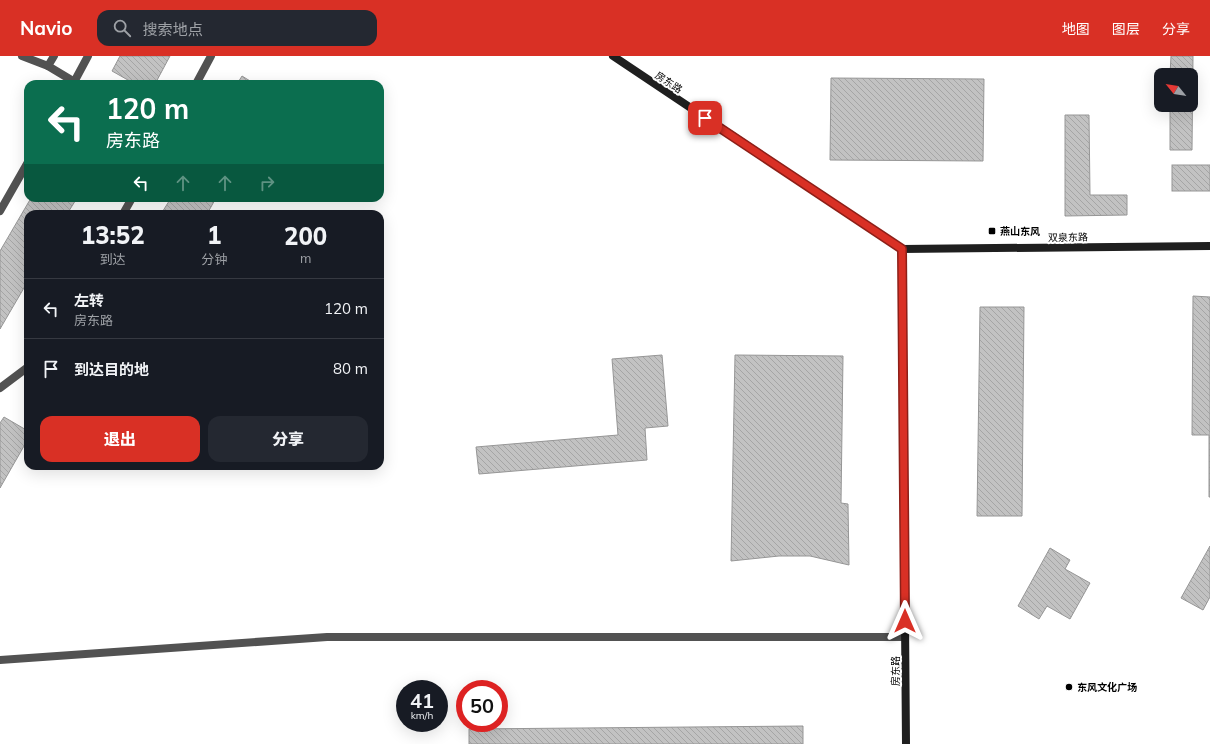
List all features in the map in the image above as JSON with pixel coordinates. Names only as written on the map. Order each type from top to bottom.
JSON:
[{"type":"main road","name":"房东路","points":[[612,56],[902,249],[906,744]]},
{"type":"main road","name":"双泉东路","points":[[902,249],[1210,246]]},
{"type":"street","points":[[22,56],[48,66],[70,80]]},
{"type":"street","points":[[48,66],[54,56]]},
{"type":"street","points":[[76,80],[88,56]]},
{"type":"street","points":[[198,80],[211,56]]},
{"type":"street","points":[[0,211],[24,169]]},
{"type":"street","points":[[0,388],[24,370]]},
{"type":"street","points":[[0,660],[327,637],[905,637]]},
{"type":"building","points":[[120,56],[170,56],[157,80],[128,80],[112,71]]},
{"type":"building","points":[[1171,56],[1193,56],[1193,68],[1170,68]]},
{"type":"building","points":[[242,76],[248,80],[240,80]]},
{"type":"building","points":[[831,78],[984,79],[983,161],[830,160]]},
{"type":"building","points":[[1170,112],[1192,112],[1192,150],[1170,150]]},
{"type":"building","points":[[1065,115],[1089,115],[1090,195],[1127,195],[1127,215],[1065,216]]},
{"type":"building","points":[[1172,165],[1210,165],[1210,191],[1172,191]]},
{"type":"building","points":[[29,202],[74,202],[70,210],[24,210],[24,288],[0,329],[0,251]]},
{"type":"building","points":[[168,202],[214,202],[209,210],[164,210]]},
{"type":"building","points":[[1193,296],[1210,297],[1210,497],[1209,435],[1192,435]]},
{"type":"building","points":[[980,307],[1024,307],[1022,516],[977,516]]},
{"type":"building","points":[[662,355],[668,426],[645,428],[647,460],[479,474],[476,447],[618,435],[612,359]]},
{"type":"building","points":[[735,355],[843,356],[841,503],[848,504],[849,565],[810,556],[779,556],[731,561]]},
{"type":"building","points":[[4,417],[24,429],[24,446],[0,488],[0,423]]},
{"type":"building","points":[[1210,546],[1210,597],[1203,610],[1181,598]]},
{"type":"building","points":[[1050,548],[1070,560],[1065,569],[1090,583],[1070,619],[1047,606],[1039,619],[1018,606]]},
{"type":"building","points":[[803,726],[803,744],[469,744],[469,732],[508,732],[508,729]]},
{"type":"place","name":"燕山东风","points":[[992,231]]},
{"type":"place","name":"东风文化广场","points":[[1069,687]]},
{"type":"route","points":[[705,118],[902,249],[905,621]]}]
